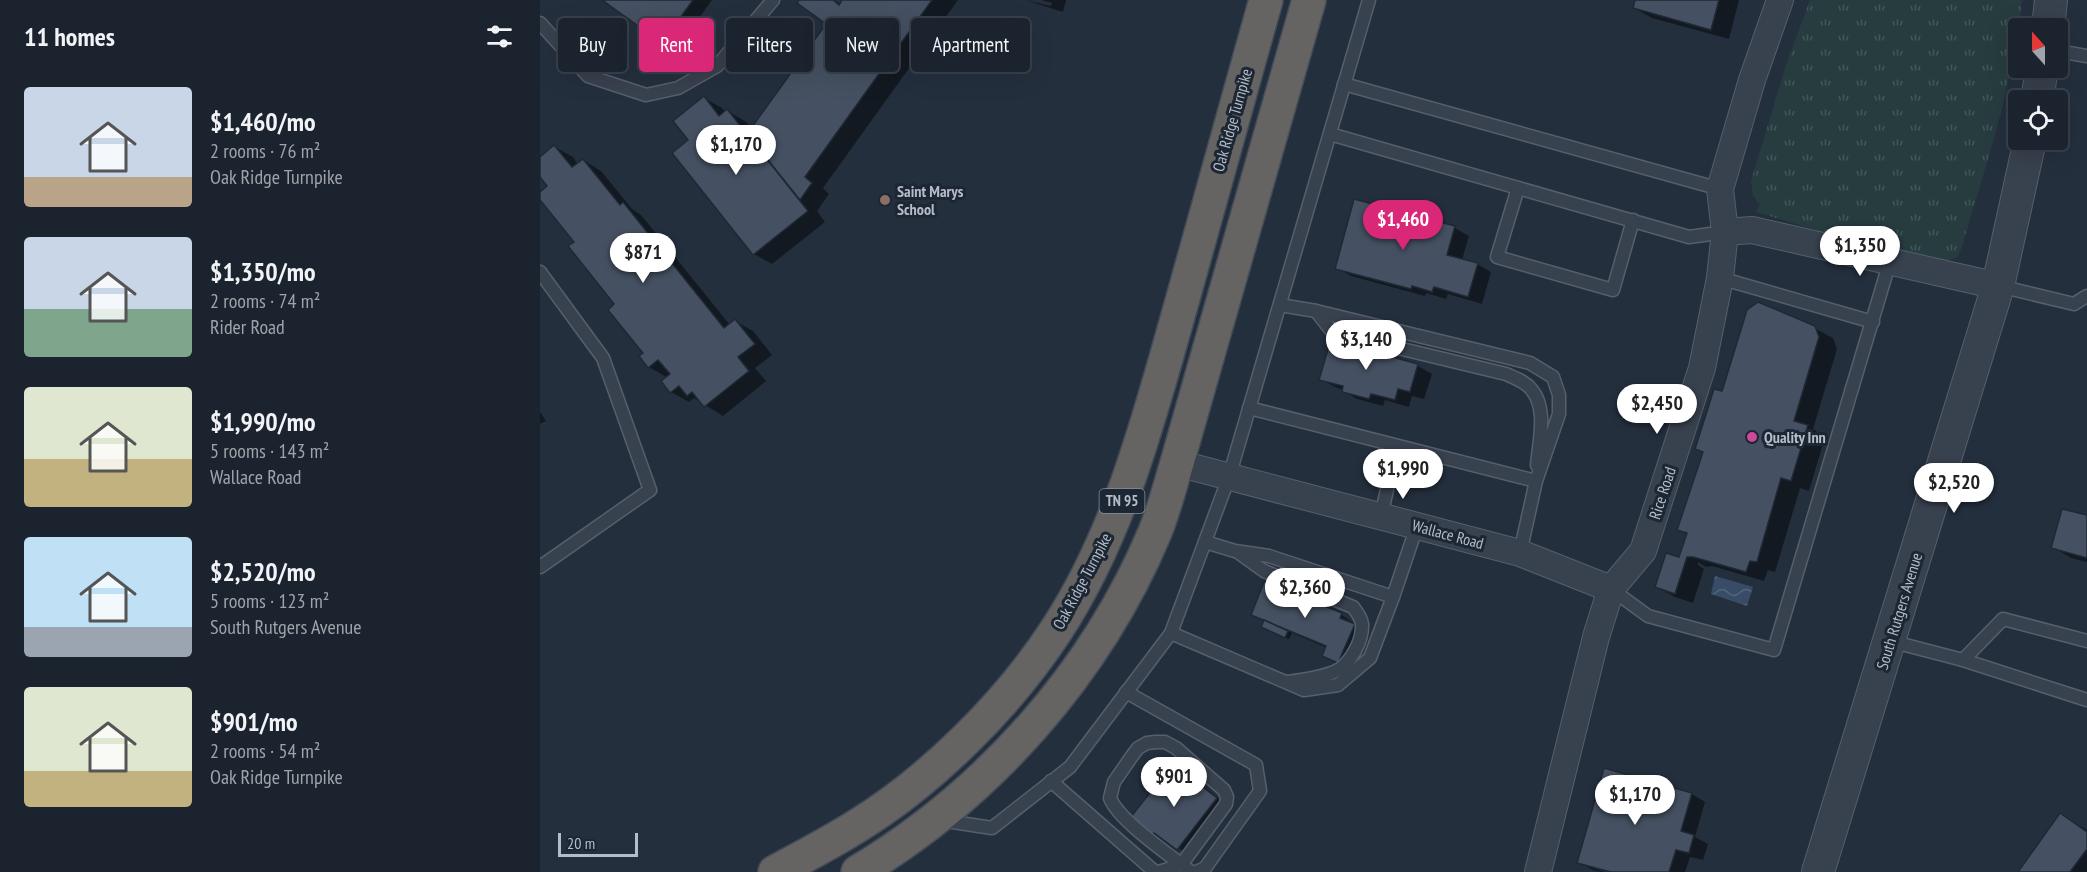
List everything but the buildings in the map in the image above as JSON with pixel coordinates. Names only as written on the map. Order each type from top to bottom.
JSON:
[{"type":"highway","name":"Oak Ridge Turnpike","points":[[775,872],[859,825],[926,774],[963,740],[999,705],[1027,670],[1057,630],[1080,590],[1124,493],[1165,364],[1266,0]]},
{"type":"highway","name":"TN 95","points":[[876,865],[981,779],[1049,708],[1104,630],[1155,531],[1177,463],[1309,0]]},
{"type":"street","name":"Rice Road","points":[[1538,872],[1596,637],[1611,589],[1643,550],[1702,368],[1720,278],[1725,232],[1720,189],[1752,80],[1780,0]]},
{"type":"street","points":[[2049,18],[2051,0]]},
{"type":"street","name":"South Rutgers Avenue","points":[[1818,872],[1998,286],[2028,150]]},
{"type":"street","points":[[1725,232],[1752,230],[1998,286]]},
{"type":"street","name":"Wallace Road","points":[[1177,463],[1520,553],[1611,589]]},
{"type":"lane","points":[[540,23],[588,76],[646,95],[678,88],[717,66],[773,0]]},
{"type":"lane","points":[[935,819],[992,828],[1070,767],[1171,633],[1229,477],[1369,0]]},
{"type":"lane","points":[[2068,53],[2087,56]]},
{"type":"lane","points":[[1344,84],[1720,189]]},
{"type":"lane","points":[[1330,134],[1689,237],[1725,232]]},
{"type":"lane","points":[[1518,188],[1497,257],[1613,290],[1633,220]]},
{"type":"lane","points":[[1611,589],[1648,616],[1774,651],[1890,261]]},
{"type":"lane","points":[[540,272],[603,358],[650,490],[540,567]]},
{"type":"lane","points":[[1720,278],[1872,322]]},
{"type":"lane","points":[[1998,286],[2074,303],[2087,297]]},
{"type":"lane","points":[[1280,305],[1316,311],[1530,363],[1553,377],[1559,394],[1559,414],[1536,481],[1520,553]]},
{"type":"lane","points":[[1316,311],[1330,329],[1369,341],[1506,374],[1531,388],[1538,401],[1541,416],[1536,481]]},
{"type":"lane","points":[[1249,408],[1536,481]]},
{"type":"lane","points":[[1381,516],[1397,446]]},
{"type":"lane","points":[[1171,633],[1304,690],[1338,685],[1370,658],[1417,526]]},
{"type":"lane","points":[[1205,542],[1235,551],[1269,556],[1393,597]]},
{"type":"lane","points":[[1235,551],[1264,571],[1353,607],[1359,615],[1362,623],[1361,634],[1347,662],[1337,671],[1329,674],[1286,683]]},
{"type":"lane","points":[[1963,660],[2003,619],[2087,641]]},
{"type":"lane","points":[[1889,641],[1963,660],[2087,700]]},
{"type":"lane","points":[[1126,692],[1256,765],[1260,791],[1205,868],[1196,872]]},
{"type":"lane","points":[[1165,742],[1176,748],[1219,784],[1227,797],[1226,804],[1186,868],[1120,814],[1110,798],[1114,782],[1138,748],[1147,743],[1165,742]]},
{"type":"lane","points":[[1051,781],[1157,872],[1186,868]]},
{"type":"green space","points":[[1810,0],[2022,0],[2020,18],[2008,18],[2009,78],[1988,158],[1958,256],[1946,262],[1869,246],[1756,212],[1760,204],[1753,196],[1751,181],[1786,65]]},
{"type":"water","points":[[1715,576],[1753,587],[1747,606],[1711,594]]},
{"type":"place","name":"Saint Marys School","points":[[885,200]]},
{"type":"place","name":"Quality Inn","points":[[1752,437]]}]
